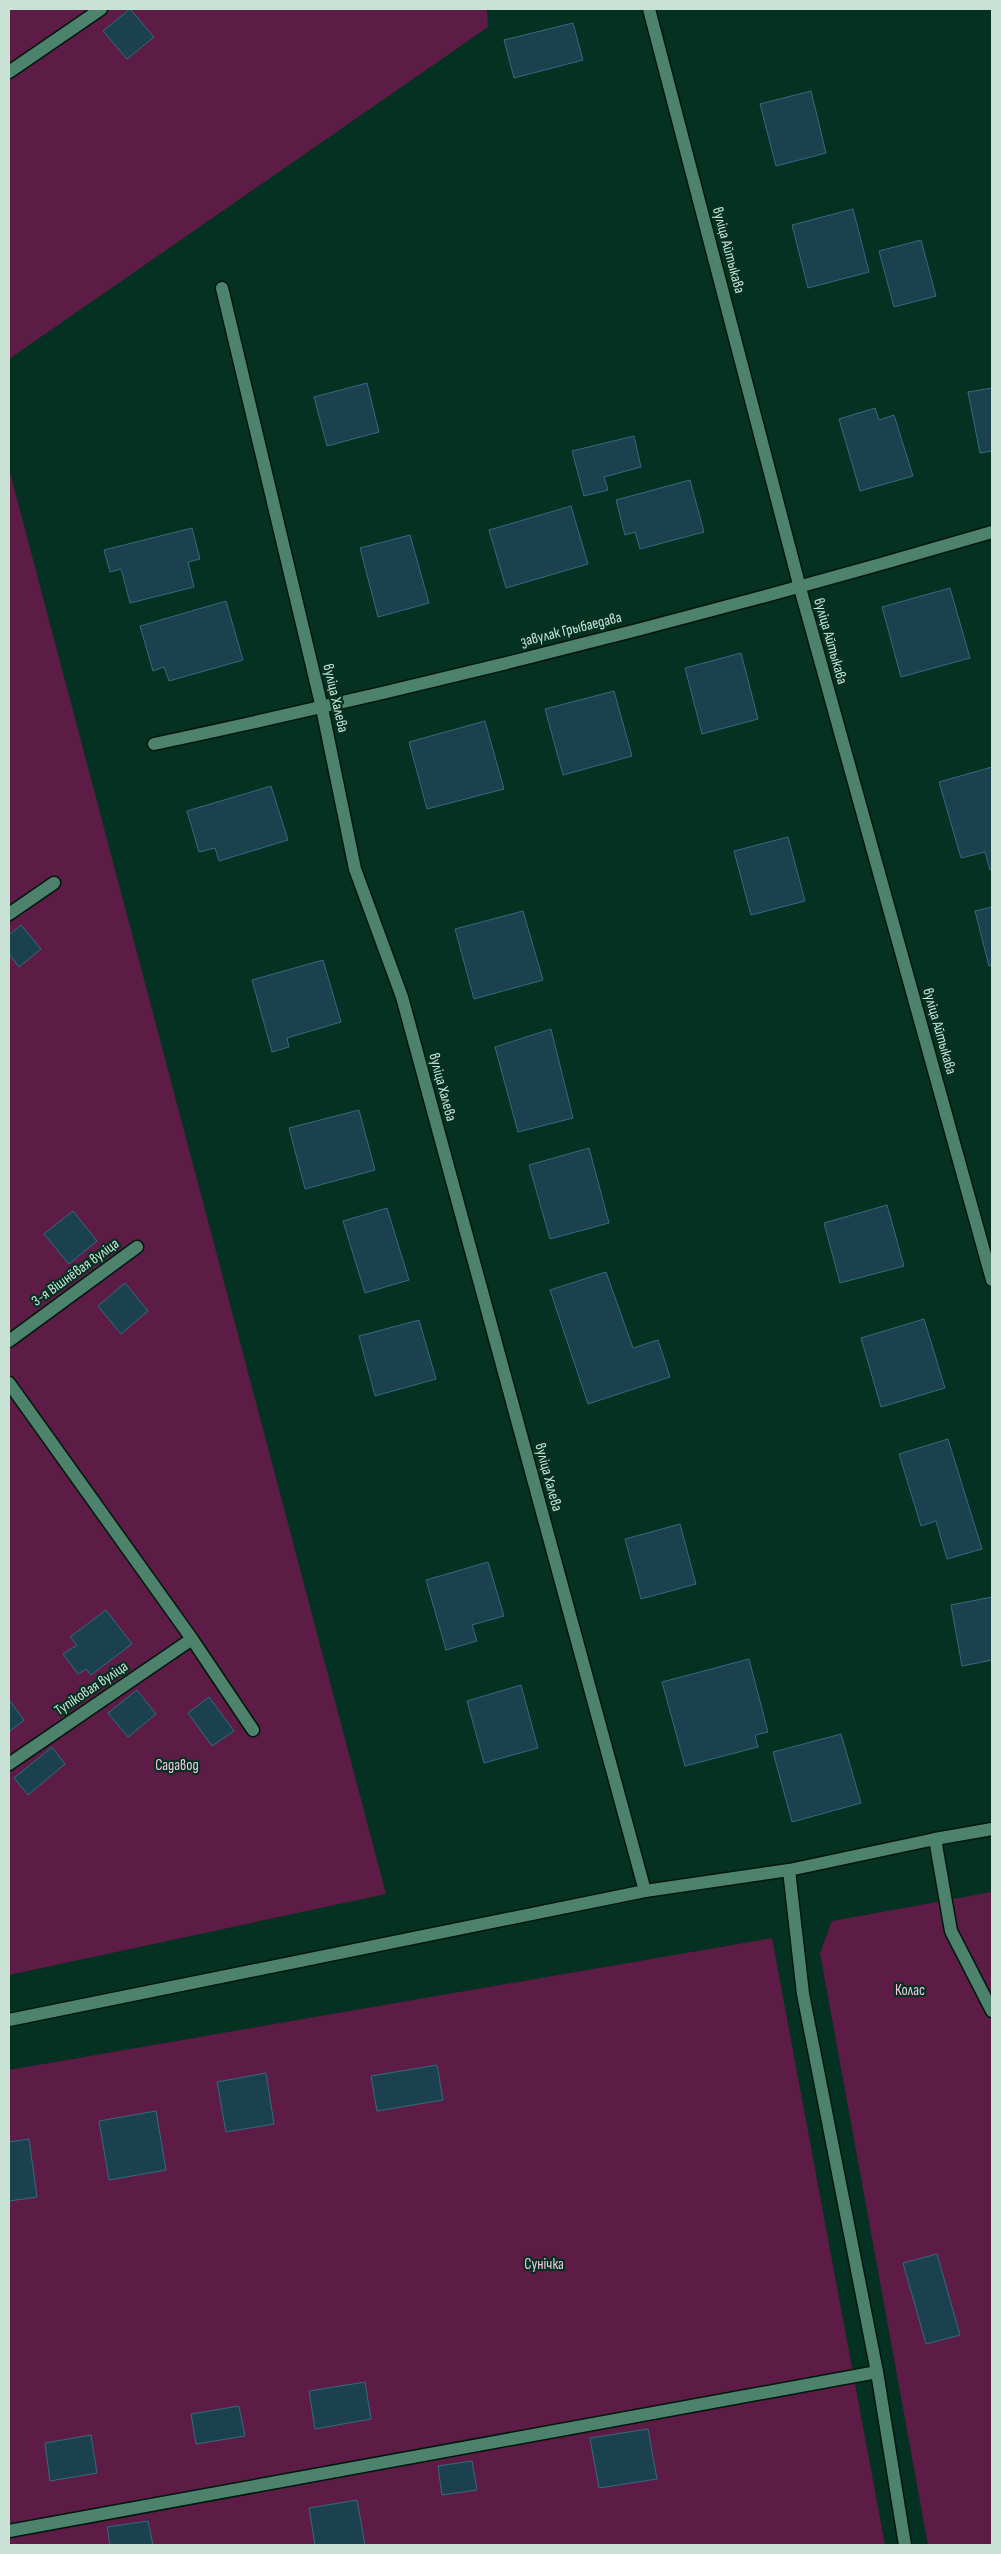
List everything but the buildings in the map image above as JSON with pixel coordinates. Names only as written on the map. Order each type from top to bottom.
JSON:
[{"type":"street","points":[[9,72],[101,9]]},
{"type":"street","name":"вуліца Айтыкава","points":[[649,9],[800,588],[992,1280]]},
{"type":"street","name":"вуліца Халева","points":[[222,288],[322,708],[355,869],[402,997],[645,1891]]},
{"type":"street","name":"завулак Грыбаедава","points":[[154,744],[322,708],[800,588],[992,532]]},
{"type":"street","points":[[9,914],[54,883]]},
{"type":"street","name":"3-я Вішнёвая вуліца","points":[[9,1341],[137,1247]]},
{"type":"street","points":[[9,1383],[192,1639],[253,1730]]},
{"type":"street","name":"Тупіковая вуліца","points":[[9,1764],[192,1639]]},
{"type":"street","points":[[9,2020],[645,1891],[789,1870],[992,1829]]},
{"type":"street","points":[[935,1839],[951,1930],[992,2011]]},
{"type":"street","points":[[789,1870],[803,1994],[877,2372],[905,2545]]},
{"type":"street","points":[[9,2531],[877,2372]]},
{"type":"green space","points":[[9,9],[487,9],[488,27],[9,359]]},
{"type":"green space","name":"Садавод","points":[[9,469],[386,1894],[9,1975]]},
{"type":"green space","name":"Колас","points":[[992,1892],[992,2545],[928,2545],[820,1953],[832,1921]]},
{"type":"green space","name":"Сунічка","points":[[772,1938],[885,2545],[9,2545],[9,2070]]}]
